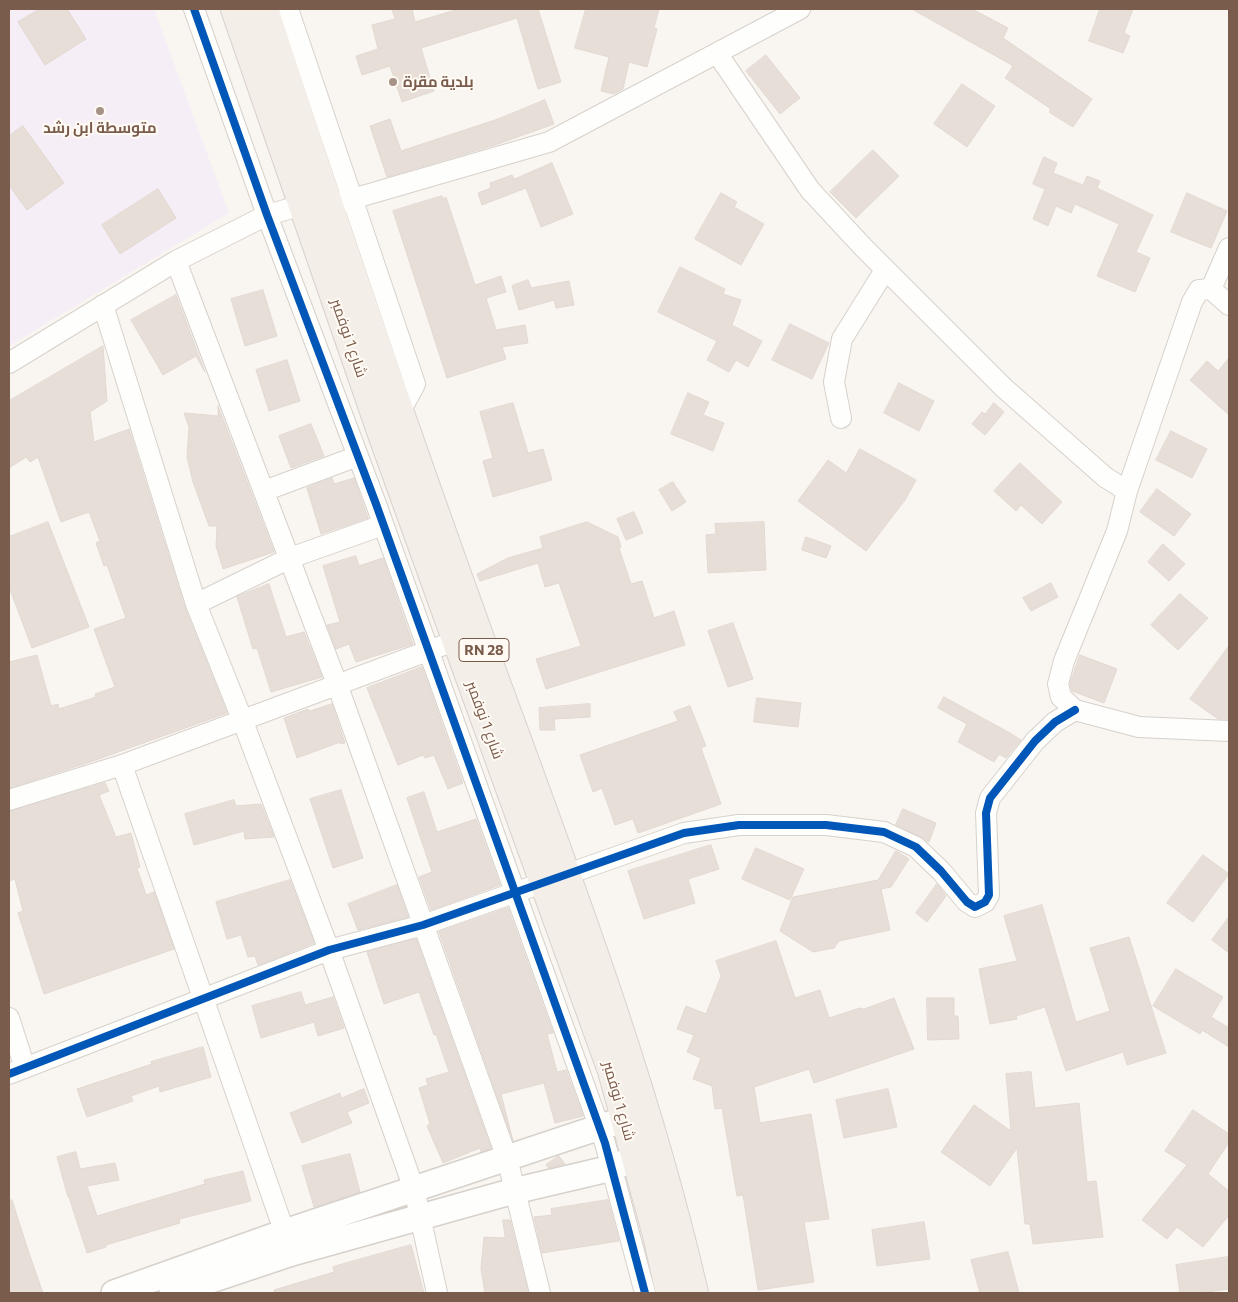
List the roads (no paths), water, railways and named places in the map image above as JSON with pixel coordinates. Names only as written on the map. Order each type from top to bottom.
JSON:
[{"type":"main road","name":"شارع 1 نوفمبر","points":[[235,9],[327,203],[382,434],[467,636],[555,879],[657,1234],[670,1293]]},
{"type":"main road","name":"شارع 1 نوفمبر","points":[[264,9],[327,203],[400,412],[467,636]]},
{"type":"main road","name":"شارع 1 نوفمبر","points":[[634,1157],[678,1222],[694,1293]]},
{"type":"street","points":[[194,9],[515,892],[624,1120],[634,1157],[645,1293]]},
{"type":"street","points":[[288,9],[327,203]]},
{"type":"street","points":[[9,363],[176,261],[267,214],[327,203],[550,142],[800,9]]},
{"type":"street","points":[[717,53],[810,190],[885,270],[1004,388],[1105,477],[1127,491]]},
{"type":"street","points":[[1211,289],[1229,248]]},
{"type":"street","points":[[176,261],[337,684],[507,1158],[540,1293]]},
{"type":"street","points":[[841,418],[834,382],[842,339],[885,270]]},
{"type":"street","points":[[1227,727],[1175,730],[1139,727],[1075,710],[1061,697],[1058,684],[1064,661],[1117,531],[1127,491],[1192,302],[1200,290],[1211,289],[1229,305]]},
{"type":"street","points":[[103,305],[196,604],[242,719],[329,950],[414,1189],[436,1293]]},
{"type":"street","points":[[264,491],[358,456]]},
{"type":"street","points":[[196,604],[290,558],[383,525]]},
{"type":"street","points":[[9,800],[122,765],[467,636]]},
{"type":"street","points":[[9,1018],[17,1071],[329,950],[424,925],[684,833],[739,825],[826,825],[884,832],[916,847],[941,871],[967,902],[975,907],[985,902],[989,895],[986,813],[990,798],[1035,741],[1055,722],[1075,710]]},
{"type":"street","points":[[122,765],[289,1243]]},
{"type":"street","points":[[172,1293],[414,1189],[624,1120]]},
{"type":"street","points":[[114,1293],[289,1243],[419,1217],[634,1157]]},
{"type":"place","name":"بلدية مقرة","points":[[393,82]]},
{"type":"place","name":"متوسطة ابن رشد","points":[[100,111]]}]
